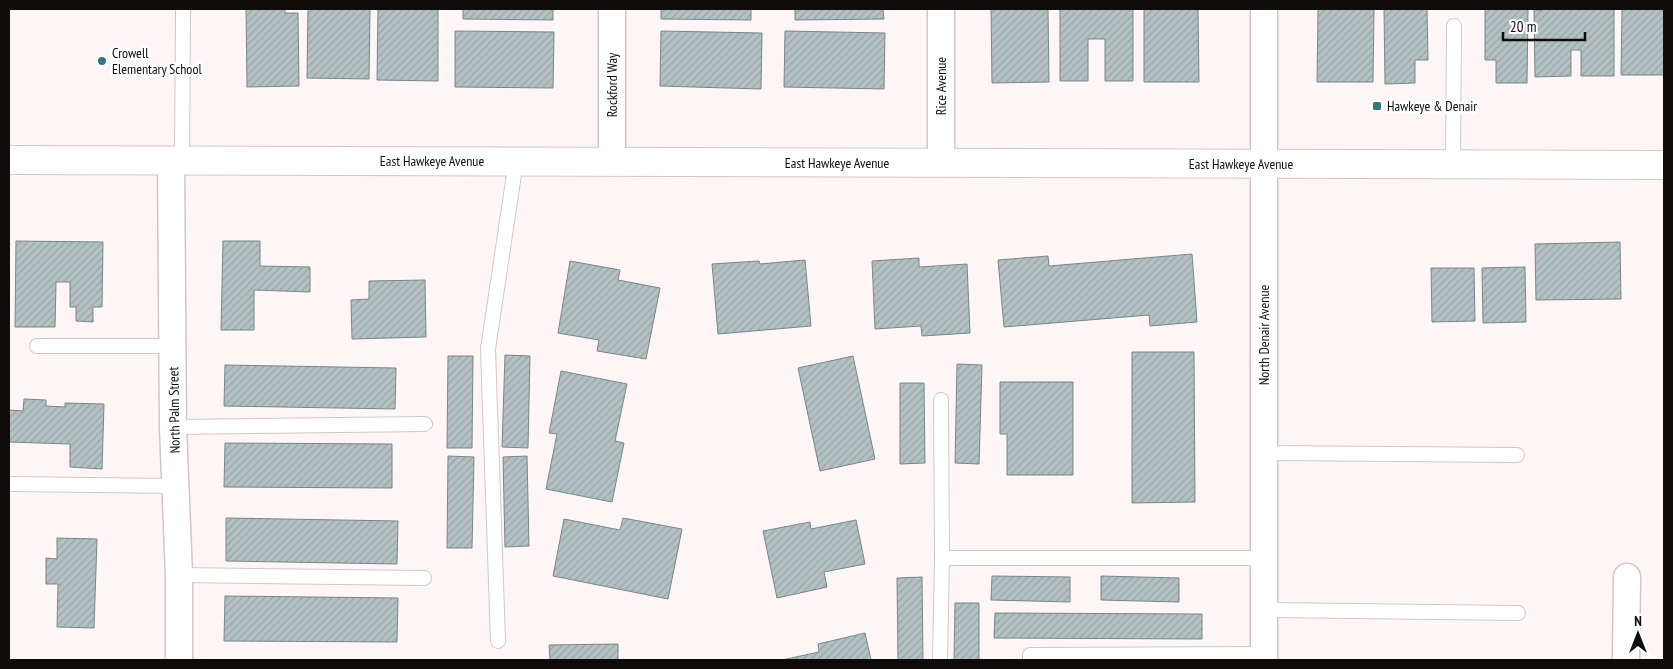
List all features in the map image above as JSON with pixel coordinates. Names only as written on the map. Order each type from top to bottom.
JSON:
[{"type":"street","name":"Rockford Way","points":[[612,9],[612,162]]},
{"type":"street","name":"Rice Avenue","points":[[941,163],[942,9]]},
{"type":"street","name":"North Denair Avenue","points":[[1264,9],[1264,657]]},
{"type":"street","name":"East Hawkeye Avenue","points":[[9,160],[1664,165]]},
{"type":"street","name":"North Palm Street","points":[[176,160],[173,427],[179,575],[179,660]]},
{"type":"street","points":[[1626,660],[1627,576]]},
{"type":"lane","points":[[176,160],[183,9]]},
{"type":"lane","points":[[1453,164],[1454,26]]},
{"type":"lane","points":[[498,640],[488,349],[516,162]]},
{"type":"lane","points":[[36,346],[173,346]]},
{"type":"lane","points":[[940,660],[942,558],[941,400]]},
{"type":"lane","points":[[173,427],[425,424]]},
{"type":"lane","points":[[1264,453],[1516,455]]},
{"type":"lane","points":[[9,484],[176,486]]},
{"type":"lane","points":[[942,558],[1264,558]]},
{"type":"lane","points":[[179,575],[424,578]]},
{"type":"lane","points":[[1264,610],[1518,613]]},
{"type":"lane","points":[[1030,660],[1030,655],[1264,657]]},
{"type":"building","points":[[246,9],[285,9],[285,13],[298,13],[299,86],[247,87]]},
{"type":"building","points":[[308,9],[370,9],[369,79],[307,78]]},
{"type":"building","points":[[378,9],[438,9],[438,81],[377,80]]},
{"type":"building","points":[[463,9],[553,9],[553,20],[463,19]]},
{"type":"building","points":[[661,9],[751,9],[751,20],[661,19]]},
{"type":"building","points":[[795,9],[883,9],[884,19],[795,20]]},
{"type":"building","points":[[991,9],[1048,9],[1049,82],[992,83]]},
{"type":"building","points":[[1060,9],[1133,9],[1133,81],[1105,81],[1105,39],[1088,39],[1088,81],[1060,81]]},
{"type":"building","points":[[1144,9],[1198,9],[1199,82],[1144,82]]},
{"type":"building","points":[[1318,9],[1374,9],[1373,82],[1317,82]]},
{"type":"building","points":[[1384,9],[1427,9],[1428,60],[1415,60],[1415,83],[1385,84]]},
{"type":"building","points":[[1485,9],[1528,9],[1527,83],[1496,83],[1496,60],[1485,60]]},
{"type":"building","points":[[1614,9],[1614,76],[1581,76],[1581,50],[1571,50],[1571,76],[1535,77],[1534,10]]},
{"type":"building","points":[[1622,9],[1664,9],[1664,75],[1621,75]]},
{"type":"building","points":[[455,31],[554,32],[553,88],[455,87]]},
{"type":"building","points":[[661,31],[762,33],[761,89],[660,86]]},
{"type":"building","points":[[785,31],[885,33],[884,89],[784,87]]},
{"type":"building","points":[[16,241],[103,242],[102,307],[93,307],[93,322],[76,321],[76,307],[70,307],[70,282],[56,282],[55,327],[15,327]]},
{"type":"building","points":[[223,241],[260,241],[260,266],[310,267],[310,292],[254,290],[254,330],[221,330]]},
{"type":"building","points":[[1620,242],[1621,299],[1536,300],[1535,244]]},
{"type":"building","points":[[1192,254],[1197,322],[1150,326],[1149,315],[1004,327],[998,260],[1048,256],[1049,266]]},
{"type":"building","points":[[919,258],[919,267],[967,264],[970,333],[922,336],[921,326],[875,329],[872,261]]},
{"type":"building","points":[[805,260],[811,326],[718,334],[712,264],[759,261],[760,264]]},
{"type":"building","points":[[570,261],[620,270],[618,280],[660,288],[646,359],[597,351],[599,340],[558,333]]},
{"type":"building","points":[[1525,267],[1526,322],[1483,323],[1482,268]]},
{"type":"building","points":[[1431,268],[1474,268],[1475,321],[1432,322]]},
{"type":"building","points":[[425,280],[426,337],[352,339],[351,300],[369,299],[369,281]]},
{"type":"building","points":[[1132,352],[1194,352],[1195,502],[1132,503]]},
{"type":"building","points":[[505,355],[530,356],[528,448],[502,447]]},
{"type":"building","points":[[448,356],[473,356],[472,448],[447,448]]},
{"type":"building","points":[[853,356],[875,459],[820,471],[798,368]]},
{"type":"building","points":[[957,364],[982,365],[979,464],[955,463]]},
{"type":"building","points":[[225,365],[396,368],[395,409],[224,406]]},
{"type":"building","points":[[561,371],[627,384],[615,441],[624,443],[612,502],[546,489],[557,434],[549,433]]},
{"type":"building","points":[[1000,382],[1073,382],[1073,475],[1007,475],[1007,434],[1000,434]]},
{"type":"building","points":[[900,383],[924,383],[925,463],[900,464]]},
{"type":"building","points":[[24,399],[46,400],[46,406],[65,407],[65,403],[104,404],[102,469],[70,467],[70,444],[9,442],[9,410],[23,411]]},
{"type":"building","points":[[225,443],[392,444],[392,488],[224,487]]},
{"type":"building","points":[[448,456],[474,457],[472,548],[447,548]]},
{"type":"building","points":[[527,456],[529,546],[505,547],[503,457]]},
{"type":"building","points":[[226,518],[398,521],[397,564],[226,561]]},
{"type":"building","points":[[623,518],[682,529],[668,599],[553,576],[564,519],[620,530]]},
{"type":"building","points":[[856,520],[865,564],[824,572],[827,587],[777,598],[763,531],[810,522],[811,529]]},
{"type":"building","points":[[57,538],[97,539],[94,628],[57,627],[58,584],[46,584],[46,558],[57,559]]},
{"type":"building","points":[[992,576],[1070,577],[1070,602],[991,600]]},
{"type":"building","points":[[1101,576],[1179,578],[1179,602],[1101,600]]},
{"type":"building","points":[[922,577],[923,660],[898,660],[897,578]]},
{"type":"building","points":[[225,596],[398,598],[397,642],[224,641]]},
{"type":"building","points":[[955,603],[979,603],[979,660],[954,660]]},
{"type":"building","points":[[995,613],[1202,614],[1202,639],[994,638]]},
{"type":"building","points":[[865,633],[871,660],[782,660],[819,652],[818,644]]},
{"type":"building","points":[[618,644],[618,660],[550,660],[549,645]]},
{"type":"place","name":"Crowell Elementary School","points":[[102,61]]},
{"type":"place","name":"Hawkeye & Denair","points":[[1377,106]]}]
